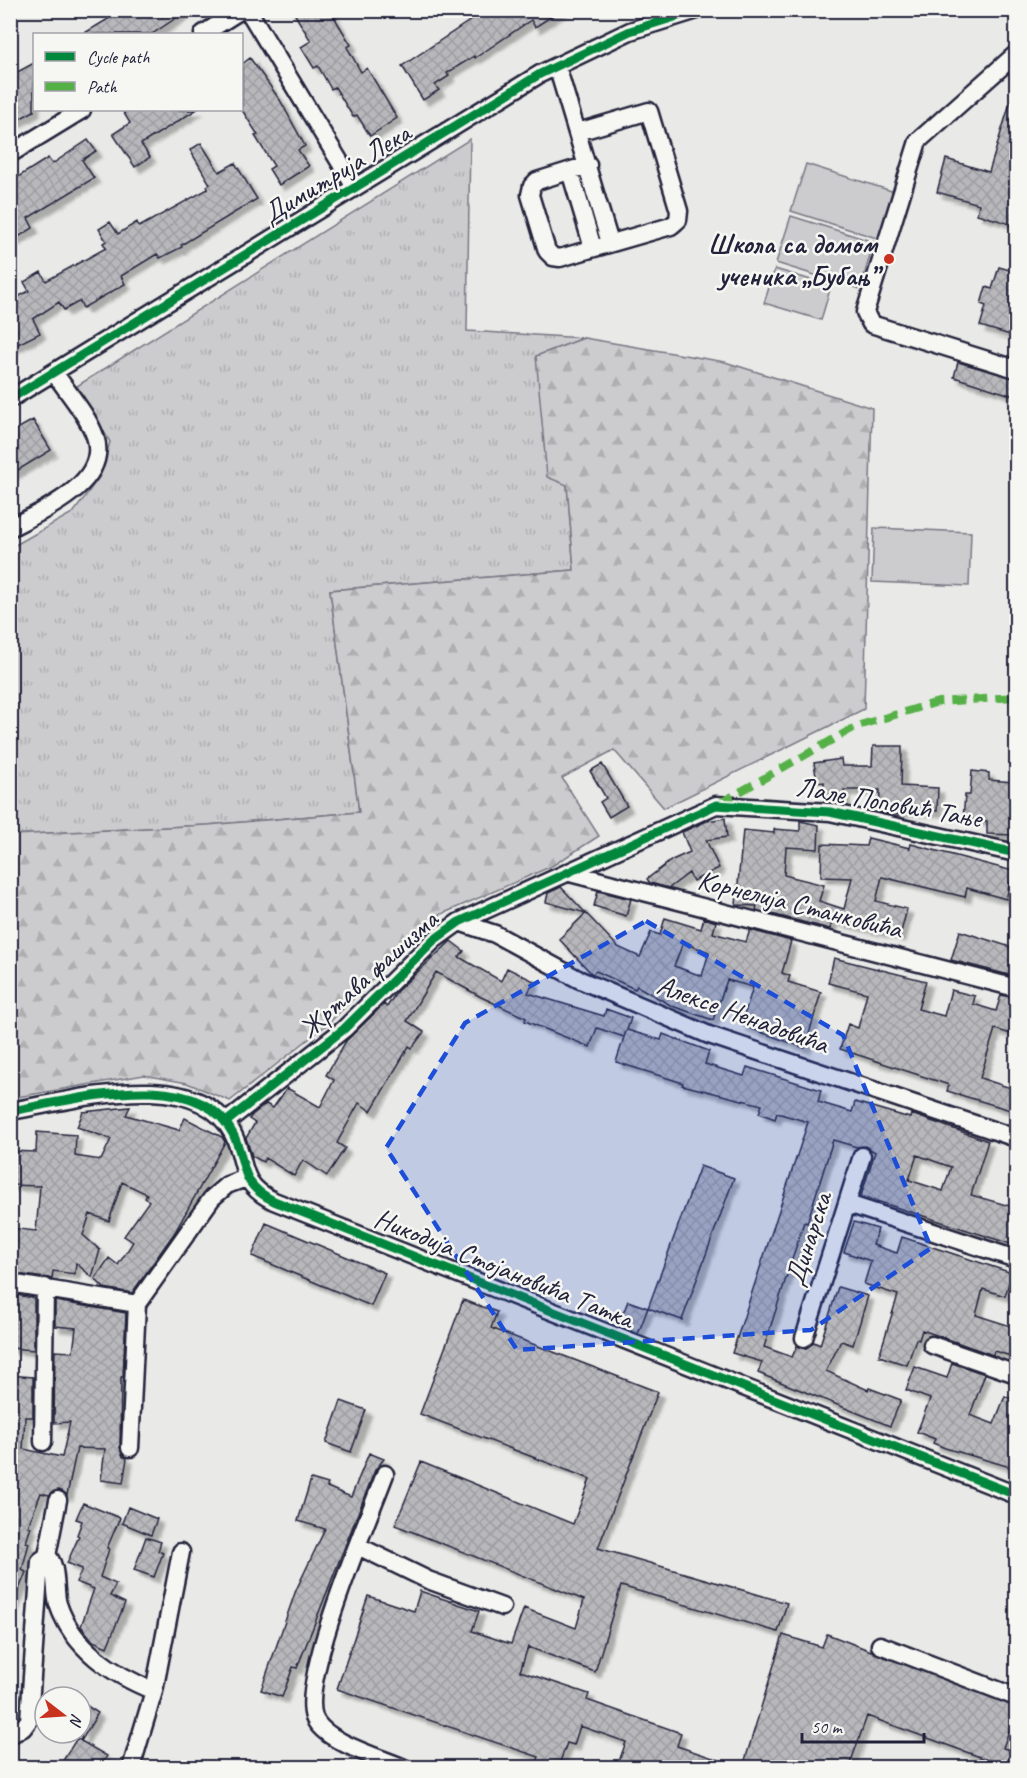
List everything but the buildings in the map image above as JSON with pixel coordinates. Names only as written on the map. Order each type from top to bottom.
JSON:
[{"type":"street","points":[[205,33],[241,10]]},
{"type":"street","points":[[248,10],[355,186]]},
{"type":"street","name":"Димитрија Лека","points":[[10,399],[355,186],[557,66],[630,31],[697,10]]},
{"type":"street","points":[[1017,54],[918,141],[865,312],[871,324],[1017,369]]},
{"type":"street","points":[[557,66],[610,243]]},
{"type":"street","points":[[10,154],[80,111]]},
{"type":"street","points":[[578,132],[649,111],[679,211],[678,220],[671,226],[560,258],[553,256],[547,251],[530,195],[532,186],[537,181],[588,165]]},
{"type":"street","points":[[570,171],[593,248]]},
{"type":"street","points":[[10,528],[74,492],[86,477],[95,456],[97,445],[92,430],[54,372]]},
{"type":"street","name":"Лале Поповић Тање","points":[[716,805],[830,812],[1017,853]]},
{"type":"street","name":"Жртава фашизма","points":[[226,1122],[344,1029],[434,940],[459,922],[716,805]]},
{"type":"street","name":"Корнелија Станковића","points":[[570,873],[1017,988]]},
{"type":"street","name":"Алексе Ненадовића","points":[[459,922],[495,934],[578,979],[709,1035],[1017,1138]]},
{"type":"street","points":[[10,1111],[142,1090],[156,1091],[200,1103],[226,1122],[236,1140],[246,1178],[227,1185],[212,1198],[137,1304],[130,1448]]},
{"type":"street","name":"Динарска","points":[[804,1338],[862,1156]]},
{"type":"street","name":"Никодија Стојановића Татка","points":[[246,1178],[258,1192],[274,1201],[1017,1495]]},
{"type":"street","points":[[848,1204],[1017,1259]]},
{"type":"street","points":[[10,1283],[137,1304]]},
{"type":"street","points":[[43,1442],[45,1287]]},
{"type":"street","points":[[932,1345],[1017,1374]]},
{"type":"street","points":[[385,1474],[327,1633],[311,1693],[315,1719],[332,1736],[359,1750],[404,1767]]},
{"type":"street","points":[[10,1735],[23,1728],[29,1719],[40,1561],[47,1556],[58,1500]]},
{"type":"street","points":[[358,1546],[428,1580],[502,1607]]},
{"type":"street","points":[[131,1767],[154,1691],[181,1552]]},
{"type":"street","points":[[47,1556],[52,1562],[58,1602],[76,1639],[111,1671],[154,1691]]},
{"type":"street","points":[[880,1646],[1012,1692]]},
{"type":"highlighted area","points":[[646,921],[843,1035],[931,1248],[811,1330],[517,1350],[386,1148],[465,1023]]},
{"type":"green space","points":[[470,139],[467,331],[584,338],[536,356],[567,485],[574,570],[330,590],[359,812],[207,825],[11,835],[10,548],[74,512],[100,476],[110,442],[77,386]]},
{"type":"green space","points":[[806,164],[898,193],[883,240],[791,211]]},
{"type":"green space","points":[[791,216],[874,242],[860,289],[776,263]]},
{"type":"green space","points":[[775,269],[831,286],[821,320],[764,303]]},
{"type":"green space","points":[[584,338],[725,362],[872,408],[864,709],[664,808],[614,750],[562,778],[599,836],[552,866],[435,917],[329,1023],[230,1101],[187,1083],[144,1075],[11,1098],[11,835],[207,825],[359,812],[330,590],[574,570],[567,485],[547,477],[536,356]]},
{"type":"green space","points":[[874,528],[971,532],[969,586],[872,582]]},
{"type":"marked path","points":[[720,803],[857,726],[938,702],[1016,697]]},
{"type":"cycle path","points":[[10,399],[540,74],[630,31],[697,10]]},
{"type":"cycle path","points":[[226,1122],[344,1029],[434,940],[459,922],[716,805],[830,812],[1016,853]]},
{"type":"cycle path","points":[[10,1111],[66,1100],[132,1092],[163,1093],[192,1099],[216,1112],[233,1134],[249,1180],[262,1194],[274,1201],[1016,1495]]},
{"type":"place","name":"Школа са домом ученика „Бубањ”","points":[[889,259]]}]
